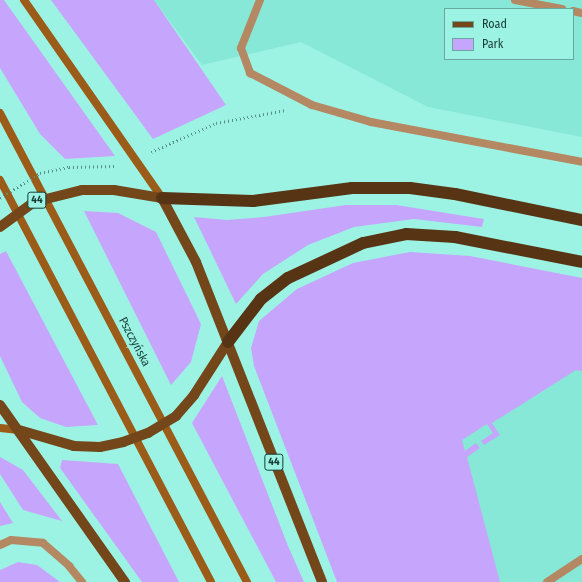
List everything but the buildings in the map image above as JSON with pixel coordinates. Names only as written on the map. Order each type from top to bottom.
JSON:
[{"type":"highway","points":[[162,198],[253,202],[352,188],[410,188],[455,194],[582,220]]},
{"type":"highway","points":[[228,342],[261,299],[288,278],[363,243],[406,234],[455,237],[582,262]]},
{"type":"main road","points":[[0,428],[18,430],[74,446],[100,447],[123,442],[148,433],[176,416],[194,395],[228,342],[196,262],[162,198],[24,0]]},
{"type":"main road","name":"Pszczyńska","points":[[0,113],[247,582]]},
{"type":"main road","points":[[0,180],[212,582]]},
{"type":"main road","name":"44","points":[[0,227],[34,202],[82,190],[114,190],[162,198]]},
{"type":"main road","name":"44","points":[[228,342],[322,582]]},
{"type":"main road","points":[[0,405],[126,582]]},
{"type":"street","points":[[260,0],[241,48],[250,73],[312,105],[371,122],[582,162]]},
{"type":"street","points":[[515,0],[557,8]]},
{"type":"street","points":[[0,545],[11,540],[43,543],[82,582]]},
{"type":"street","points":[[547,582],[582,559]]},
{"type":"path","points":[[151,152],[216,123],[312,105]]},
{"type":"path","points":[[0,198],[40,173],[69,167],[115,166]]},
{"type":"shaded area","points":[[154,0],[582,0],[582,137],[428,107],[301,42],[202,65]]},
{"type":"shaded area","points":[[378,316],[582,316],[582,582],[378,582]]},
{"type":"green space","points":[[0,0],[4,0],[115,156],[65,159],[40,134],[0,68]]},
{"type":"green space","points":[[51,0],[154,0],[226,105],[153,139]]},
{"type":"green space","points":[[346,205],[396,205],[484,219],[482,227],[414,219],[354,227],[308,245],[263,274],[236,304],[194,217],[227,220],[264,217]]},
{"type":"green space","points":[[84,211],[118,213],[156,232],[201,324],[191,362],[171,385]]},
{"type":"green space","points":[[6,251],[98,425],[66,427],[40,418],[22,402],[0,356],[0,254]]},
{"type":"green space","points":[[410,252],[470,256],[582,278],[582,371],[576,370],[492,423],[500,435],[484,445],[481,441],[493,433],[487,424],[462,440],[465,451],[476,443],[480,448],[467,457],[500,582],[337,582],[254,366],[251,348],[259,321],[297,289],[353,263]]},
{"type":"green space","points":[[222,376],[288,546],[304,582],[276,582],[192,423]]},
{"type":"green space","points":[[0,457],[23,470],[62,521],[23,510],[0,474]]},
{"type":"green space","points":[[62,460],[118,464],[179,582],[142,582],[60,468]]},
{"type":"green space","points":[[0,502],[13,523],[0,526]]},
{"type":"green space","points":[[18,562],[37,565],[60,582],[0,582],[0,570]]}]
